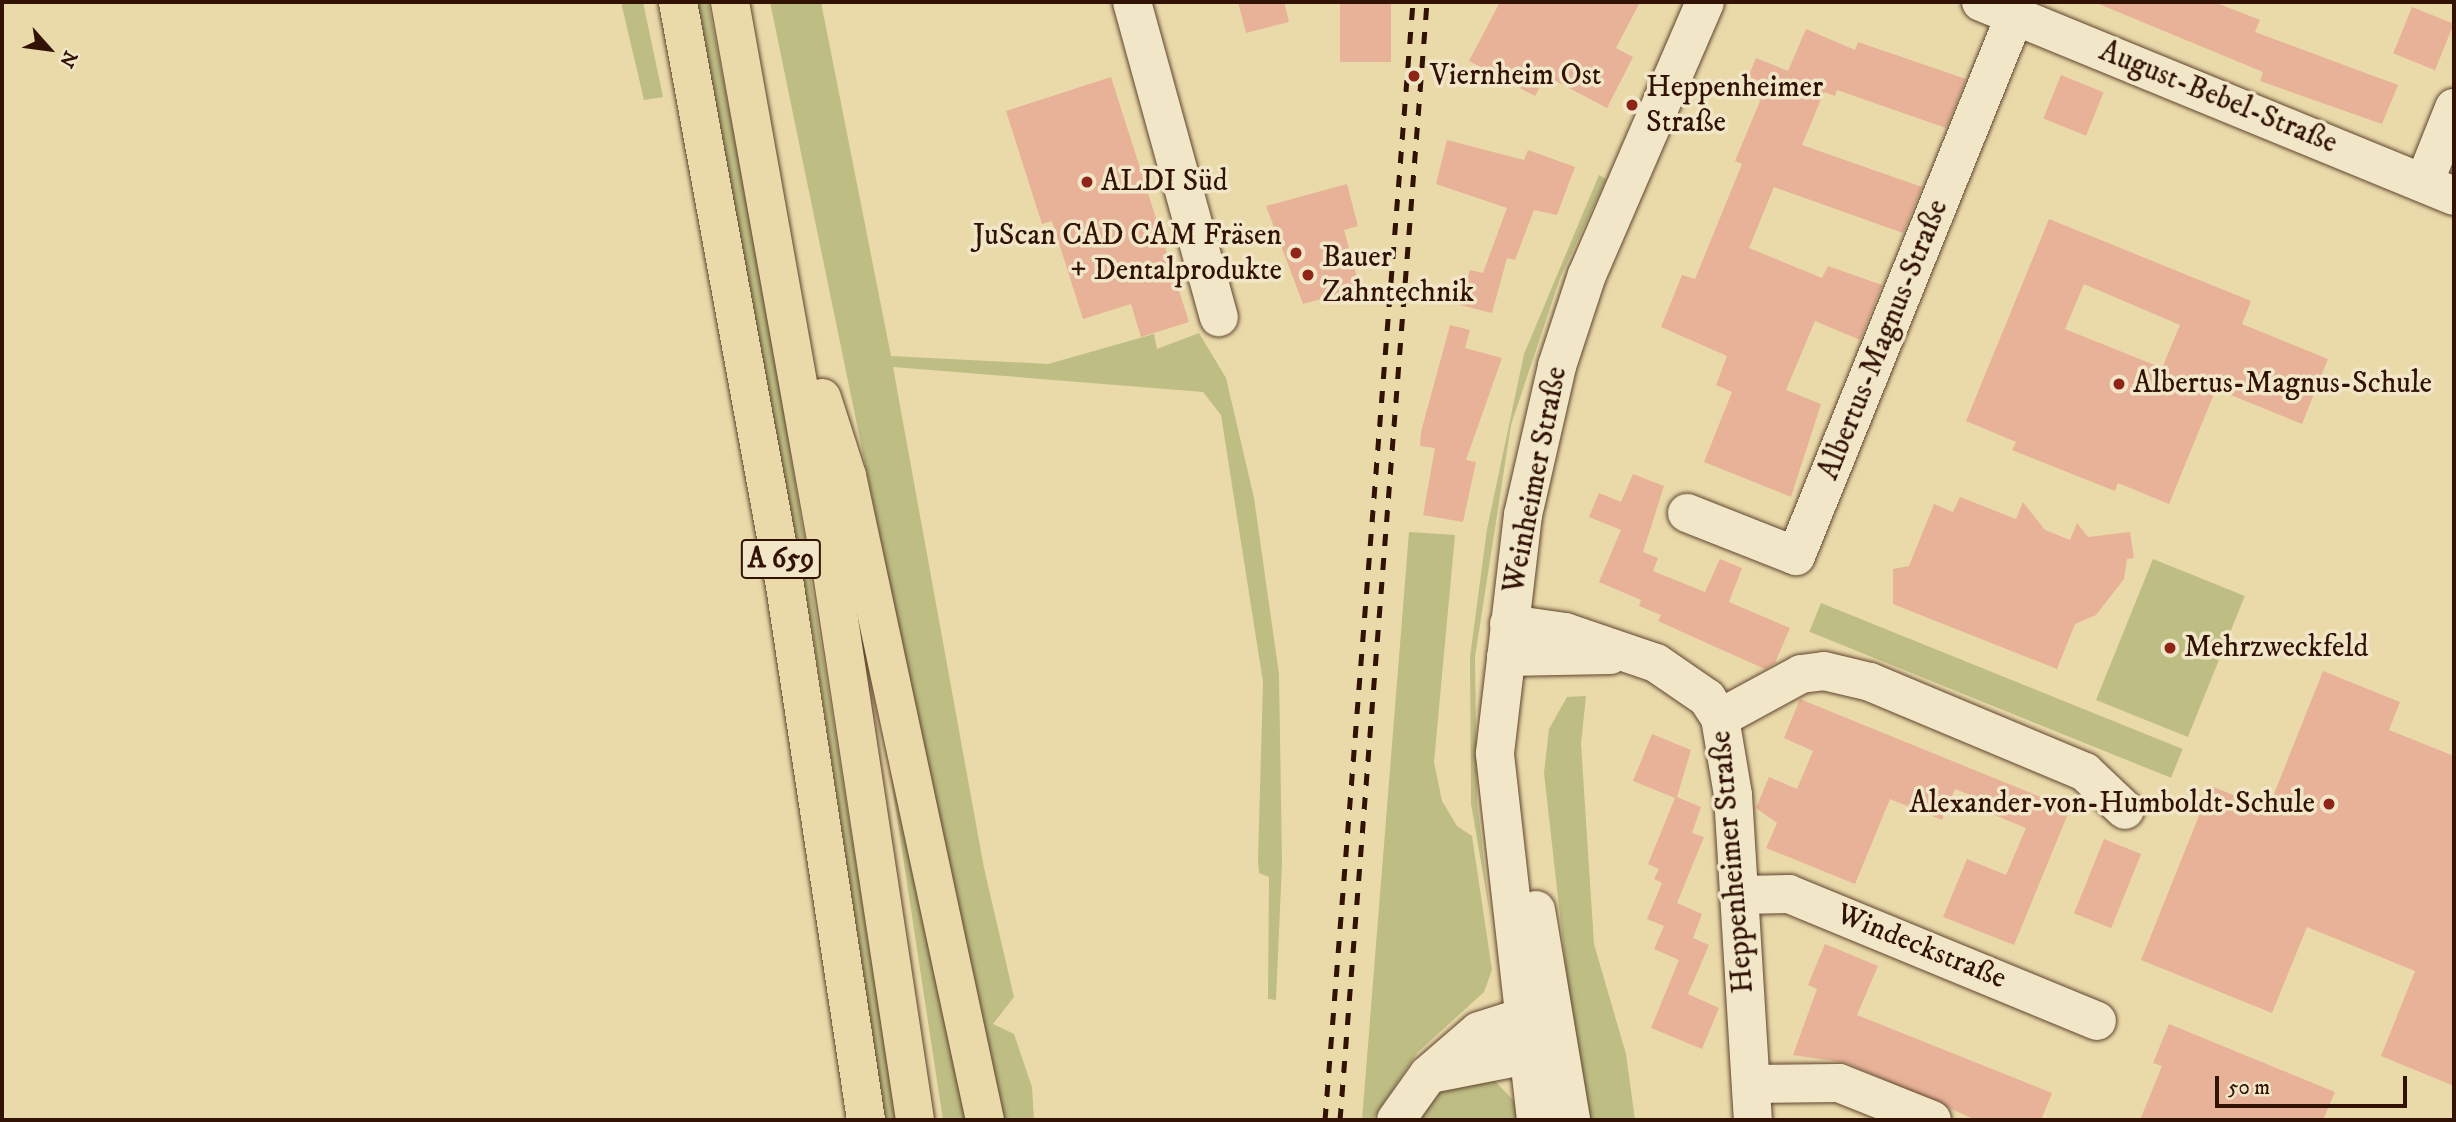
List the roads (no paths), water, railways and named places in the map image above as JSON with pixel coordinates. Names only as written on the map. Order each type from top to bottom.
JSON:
[{"type":"highway","name":"A 659","points":[[678,2],[785,586],[866,1120]]},
{"type":"highway","name":"A 659","points":[[730,2],[781,273],[915,1120]]},
{"type":"highway","points":[[781,273],[847,476],[985,1120]]},
{"type":"street","points":[[1132,2],[1219,317]]},
{"type":"street","name":"Weinheimer Straße","points":[[1536,1120],[1536,1035],[1507,641],[1523,515],[1557,366],[1587,275],[1679,74],[1705,2]]},
{"type":"street","name":"Weinheimer Straße","points":[[1679,74],[1722,2]]},
{"type":"street","name":"August-Bebel-Straße","points":[[1998,8],[2439,189]]},
{"type":"street","name":"Albertus-Magnus-Straße","points":[[1687,513],[1796,556],[1998,8]]},
{"type":"street","points":[[2439,189],[2454,108]]},
{"type":"street","name":"Heppenheimer Straße","points":[[1507,641],[1629,653],[1688,682],[1720,718],[1741,895],[1752,1102]]},
{"type":"street","points":[[1720,718],[1801,674],[1824,671],[1870,682],[2085,772],[2125,810]]},
{"type":"street","name":"Windeckstraße","points":[[1741,895],[1789,894],[2097,1020]]},
{"type":"street","points":[[1396,1120],[1428,1075],[1536,1035]]},
{"type":"street","name":"Weinheimer Straße","points":[[1536,1035],[1571,1120]]},
{"type":"street","points":[[1752,1102],[1839,1083],[1932,1120]]},
{"type":"railway","points":[[1325,1120],[1413,2]]},
{"type":"railway","points":[[1340,1120],[1427,2]]},
{"type":"place","name":"Viernheim Ost","points":[[1414,76]]},
{"type":"place","name":"Heppenheimer Straße","points":[[1632,105]]},
{"type":"place","name":"ALDI Süd","points":[[1087,182]]},
{"type":"place","name":"JuScan CAD CAM Fräsen + Dentalprodukte","points":[[1296,253]]},
{"type":"place","name":"Bauer Zahntechnik","points":[[1308,275]]},
{"type":"place","name":"Albertus-Magnus-Schule","points":[[2119,384]]},
{"type":"place","name":"Mehrzweckfeld","points":[[2170,648]]},
{"type":"place","name":"Alexander-von-Humboldt-Schule","points":[[2329,804]]}]
